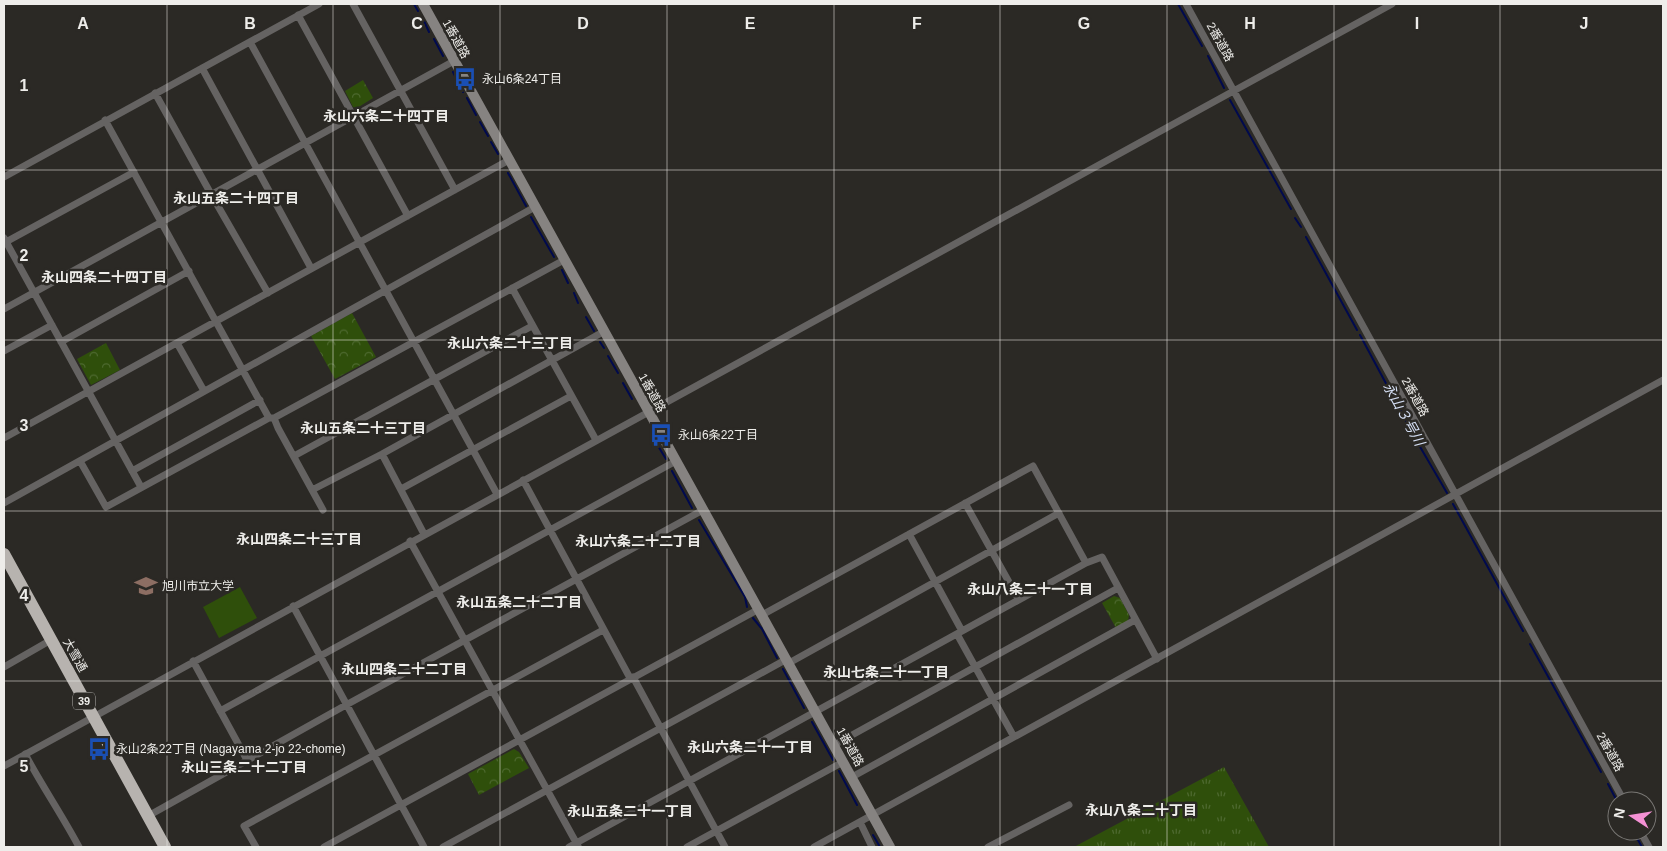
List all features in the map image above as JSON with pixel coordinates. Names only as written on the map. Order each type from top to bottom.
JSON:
[{"type":"highway","name":"大雪通","points":[[6,562],[165,847]]},
{"type":"street","points":[[4,177],[318,4]]},
{"type":"street","points":[[353,4],[455,190]]},
{"type":"street","name":"1番道路","points":[[423,4],[890,847]]},
{"type":"street","name":"2番道路","points":[[1186,4],[1619,791]]},
{"type":"street","points":[[4,766],[410,541],[1392,4]]},
{"type":"street","points":[[298,15],[408,216]]},
{"type":"street","points":[[250,42],[497,494]]},
{"type":"street","points":[[4,309],[454,61]]},
{"type":"street","points":[[202,68],[311,268]]},
{"type":"street","points":[[156,93],[268,293]]},
{"type":"street","points":[[105,120],[243,370],[278,428],[323,510]]},
{"type":"street","points":[[4,438],[509,160]]},
{"type":"street","points":[[134,172],[4,241],[141,487]]},
{"type":"street","points":[[4,503],[535,207]]},
{"type":"street","points":[[80,461],[106,507],[564,260]]},
{"type":"street","points":[[61,342],[189,272]]},
{"type":"street","points":[[512,288],[596,440]]},
{"type":"street","points":[[4,351],[52,325]]},
{"type":"street","points":[[294,456],[433,378],[532,326]]},
{"type":"street","points":[[312,490],[382,454],[604,332]]},
{"type":"street","points":[[177,342],[204,391]]},
{"type":"street","points":[[814,847],[1663,380]]},
{"type":"street","points":[[401,489],[571,396]]},
{"type":"street","points":[[132,471],[260,400]]},
{"type":"street","points":[[382,454],[424,534]]},
{"type":"street","points":[[220,711],[676,461]]},
{"type":"street","points":[[324,847],[631,678],[910,534],[1033,466],[1086,562]]},
{"type":"street","points":[[523,480],[551,529],[603,630],[660,728],[725,847]]},
{"type":"street","points":[[965,503],[1019,600]]},
{"type":"street","points":[[148,816],[246,760],[703,510]]},
{"type":"street","points":[[443,847],[660,728],[935,582],[1059,513]]},
{"type":"street","points":[[910,534],[975,667],[1014,737]]},
{"type":"street","points":[[410,541],[547,790],[575,846],[1086,562],[1102,557],[1157,659]]},
{"type":"street","points":[[834,745],[1118,588]]},
{"type":"street","points":[[293,606],[424,847]]},
{"type":"street","points":[[852,777],[1135,620]]},
{"type":"street","points":[[256,847],[244,826],[603,630]]},
{"type":"street","points":[[4,666],[51,640]]},
{"type":"street","points":[[193,661],[246,760]]},
{"type":"street","points":[[25,754],[80,847]]},
{"type":"street","points":[[687,847],[843,762]]},
{"type":"street","points":[[988,847],[1069,805]]},
{"type":"street","points":[[860,822],[872,847]]},
{"type":"green space","points":[[363,80],[373,98],[357,108],[353,107],[345,91]]},
{"type":"green space","points":[[352,313],[376,357],[335,379],[311,336]]},
{"type":"green space","points":[[106,343],[120,370],[91,385],[77,359]]},
{"type":"green space","points":[[240,587],[257,618],[219,638],[203,607]]},
{"type":"green space","points":[[1114,596],[1120,598],[1129,615],[1128,621],[1116,628],[1102,603]]},
{"type":"green space","points":[[514,749],[519,752],[529,768],[479,795],[468,774]]},
{"type":"green space","points":[[1224,767],[1269,847],[1074,847]]},
{"type":"waterway","points":[[414,4],[418,11]]},
{"type":"waterway","name":"永山３号川","points":[[1178,4],[1202,46]]},
{"type":"waterway","points":[[424,21],[429,32]]},
{"type":"waterway","points":[[434,39],[443,56]]},
{"type":"waterway","name":"永山３号川","points":[[1208,56],[1224,88]]},
{"type":"waterway","points":[[453,72],[457,80]]},
{"type":"waterway","points":[[461,88],[463,92]]},
{"type":"waterway","points":[[467,98],[476,115]]},
{"type":"waterway","name":"永山３号川","points":[[1230,100],[1291,209]]},
{"type":"waterway","points":[[480,122],[488,136]]},
{"type":"waterway","points":[[491,142],[498,154]]},
{"type":"waterway","points":[[508,173],[526,206]]},
{"type":"waterway","points":[[531,217],[554,257]]},
{"type":"waterway","name":"永山３号川","points":[[1295,218],[1301,227]]},
{"type":"waterway","name":"永山３号川","points":[[1306,237],[1357,330]]},
{"type":"waterway","points":[[562,270],[568,283]]},
{"type":"waterway","points":[[574,293],[578,303]]},
{"type":"waterway","points":[[586,317],[594,331]]},
{"type":"waterway","name":"永山３号川","points":[[1360,335],[1447,493]]},
{"type":"waterway","points":[[600,342],[604,348]]},
{"type":"waterway","points":[[608,356],[618,373]]},
{"type":"waterway","points":[[623,383],[632,399]]},
{"type":"waterway","points":[[655,441],[666,459]]},
{"type":"waterway","points":[[672,471],[692,508]]},
{"type":"waterway","name":"永山３号川","points":[[1453,504],[1523,631]]},
{"type":"waterway","points":[[699,520],[745,597],[747,607]]},
{"type":"waterway","points":[[753,618],[762,629],[777,658]]},
{"type":"waterway","name":"永山３号川","points":[[1530,644],[1601,772]]},
{"type":"waterway","points":[[783,669],[804,708]]},
{"type":"waterway","points":[[812,722],[833,760]]},
{"type":"waterway","points":[[839,771],[857,805]]},
{"type":"waterway","name":"永山３号川","points":[[1608,784],[1612,791]]},
{"type":"waterway","points":[[873,835],[880,847]]},
{"type":"waterway","name":"永山３号川","points":[[1639,841],[1642,847]]},
{"type":"place","name":"永山6条24丁目","points":[[465,79]]},
{"type":"place","name":"永山6条22丁目","points":[[661,435]]},
{"type":"place","name":"旭川市立大学","points":[[146,586]]},
{"type":"place","name":"永山2条22丁目 (Nagayama 2-jo 22-chome)","points":[[99,749]]},
{"type":"district","name":"永山六条二十四丁目","points":[[386,116]]},
{"type":"district","name":"永山五条二十四丁目","points":[[236,198]]},
{"type":"district","name":"永山四条二十四丁目","points":[[104,277]]},
{"type":"district","name":"永山六条二十三丁目","points":[[510,343]]},
{"type":"district","name":"永山五条二十三丁目","points":[[363,428]]},
{"type":"district","name":"永山四条二十三丁目","points":[[299,539]]},
{"type":"district","name":"永山六条二十二丁目","points":[[638,541]]},
{"type":"district","name":"永山八条二十一丁目","points":[[1030,589]]},
{"type":"district","name":"永山五条二十二丁目","points":[[519,602]]},
{"type":"district","name":"永山四条二十二丁目","points":[[404,669]]},
{"type":"district","name":"永山七条二十一丁目","points":[[886,672]]},
{"type":"district","name":"永山六条二十一丁目","points":[[750,747]]},
{"type":"district","name":"永山三条二十二丁目","points":[[244,767]]},
{"type":"district","name":"永山八条二十丁目","points":[[1141,810]]},
{"type":"district","name":"永山五条二十一丁目","points":[[630,811]]}]
